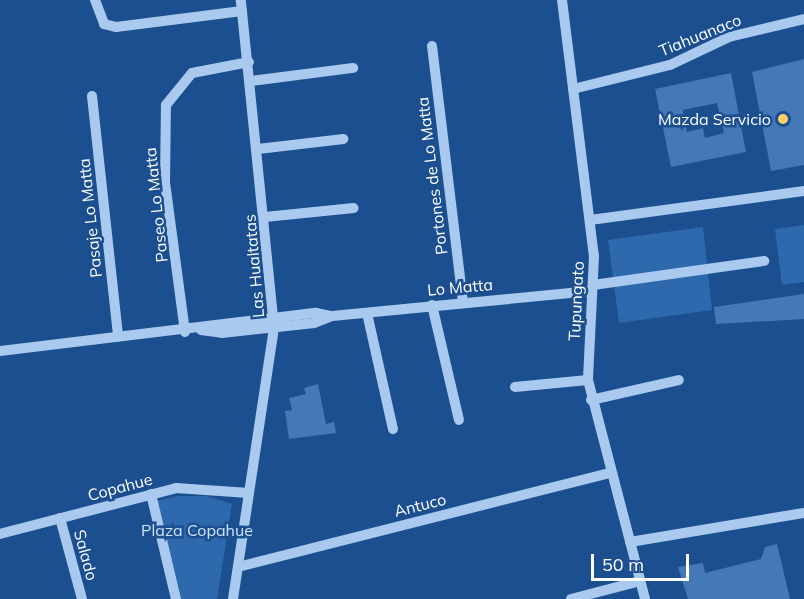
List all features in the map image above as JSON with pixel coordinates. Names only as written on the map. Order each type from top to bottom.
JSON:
[{"type":"street","points":[[95,0],[104,24],[116,27],[241,5]]},
{"type":"street","name":"Tupungato","points":[[562,0],[590,220],[592,288],[588,380],[609,473],[645,599]]},
{"type":"street","name":"Las Hualtatas","points":[[232,599],[274,322],[251,81],[241,5]]},
{"type":"street","name":"Tiahuanaco","points":[[573,89],[670,65],[729,37],[804,19]]},
{"type":"street","name":"Portones de Lo Matta","points":[[432,46],[463,302]]},
{"type":"street","name":"Paseo Lo Matta","points":[[185,332],[165,182],[166,105],[192,73],[249,62]]},
{"type":"street","points":[[251,81],[353,68]]},
{"type":"street","name":"Pasaje Lo Matta","points":[[92,96],[118,337]]},
{"type":"street","points":[[258,149],[343,139]]},
{"type":"street","points":[[590,220],[804,191]]},
{"type":"street","points":[[265,217],[354,208]]},
{"type":"street","name":"Lo Matta","points":[[0,351],[274,322],[316,313],[332,316],[367,313],[592,288],[764,261]]},
{"type":"street","points":[[432,305],[459,420]]},
{"type":"street","points":[[367,313],[393,429]]},
{"type":"street","points":[[515,387],[588,380]]},
{"type":"street","points":[[591,400],[680,380]]},
{"type":"street","name":"Antuco","points":[[238,567],[609,473]]},
{"type":"street","name":"Copahue","points":[[0,534],[151,494],[194,487],[249,494]]},
{"type":"street","points":[[151,494],[176,599]]},
{"type":"street","points":[[630,542],[804,513]]},
{"type":"street","name":"Salado","points":[[60,518],[82,599]]},
{"type":"street","points":[[571,599],[640,581]]},
{"type":"green space","points":[[804,225],[804,282],[782,285],[775,229]]},
{"type":"green space","points":[[703,227],[712,310],[619,323],[608,240]]},
{"type":"green space","name":"Plaza Copahue","points":[[179,496],[207,496],[232,504],[217,599],[180,599],[156,501]]},
{"type":"building","name":"Mazda Servicio","points":[[804,59],[804,165],[771,171],[752,72]]},
{"type":"building","points":[[731,73],[746,152],[671,167],[655,89]],"holes":[[[717,103],[724,133],[705,138],[703,128],[687,132],[683,110]]]},
{"type":"building","points":[[804,294],[804,319],[716,324],[714,307]]},
{"type":"building","points":[[318,384],[326,424],[334,422],[336,433],[289,439],[285,411],[292,410],[289,398],[306,394],[304,388]]},
{"type":"building","points":[[777,544],[790,599],[688,599],[678,567],[703,563],[705,573],[761,559],[765,547]]},
{"type":"place","name":"Mazda Servicio","points":[[783,119]]}]
